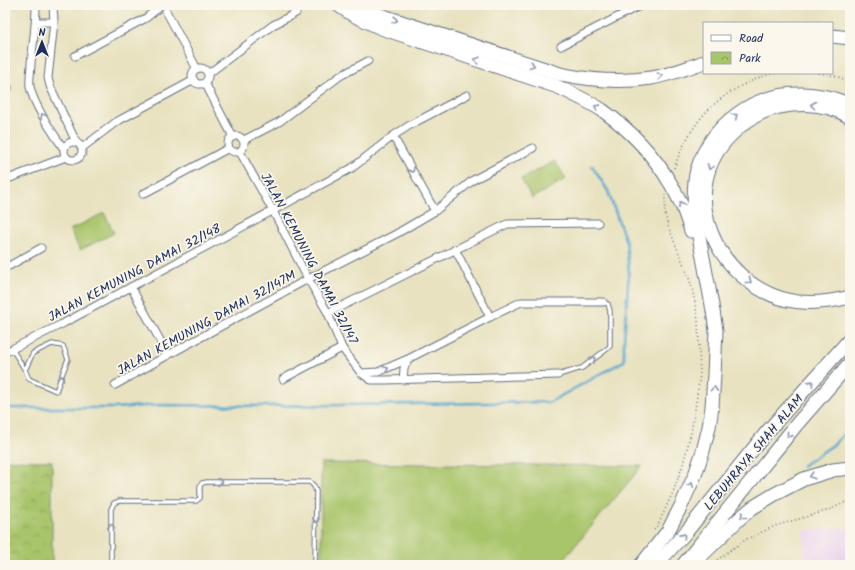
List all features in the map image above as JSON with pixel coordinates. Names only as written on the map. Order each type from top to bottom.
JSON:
[{"type":"highway","points":[[338,5],[352,15],[381,28],[558,87],[582,98],[601,110],[620,124],[637,140],[651,155],[664,174],[683,207],[704,267]]},
{"type":"highway","points":[[359,5],[380,15],[560,74],[578,78],[611,80],[652,78],[703,62]]},
{"type":"highway","points":[[833,36],[850,38]]},
{"type":"highway","points":[[641,565],[668,531],[681,506],[695,475],[709,427],[712,406],[716,330],[695,215],[694,202],[694,187],[697,171],[705,150],[724,125],[751,105],[767,98],[797,94],[827,97],[846,103],[850,106]]},
{"type":"highway","points":[[850,118],[835,110],[810,104],[800,104],[771,109],[757,115],[737,128],[714,155],[706,176],[704,196],[707,218],[720,251],[742,277],[771,295],[788,300],[823,302],[850,297]]},
{"type":"highway","name":"LEBUHRAYA SHAH ALAM","points":[[656,565],[687,531],[766,434],[850,339]]},
{"type":"highway","name":"LEBUHRAYA SHAH ALAM","points":[[683,565],[798,424],[850,363]]},
{"type":"highway","points":[[692,565],[752,508],[804,479],[833,470],[850,468]]},
{"type":"street","points":[[36,5],[36,22],[30,87],[40,111],[64,149],[66,156],[71,160],[77,158],[81,154],[79,145],[50,86],[48,78],[54,22],[53,5]]},
{"type":"street","points":[[561,46],[637,6]]},
{"type":"street","points":[[75,56],[146,18],[157,7],[161,12],[168,8],[197,69]]},
{"type":"street","points":[[205,83],[207,81],[208,74],[273,25],[296,13]]},
{"type":"street","points":[[36,22],[54,22]]},
{"type":"street","points":[[244,140],[279,122],[340,76],[368,61]]},
{"type":"street","points":[[197,69],[203,69],[208,74]]},
{"type":"street","points":[[197,69],[193,75],[194,80],[200,84],[205,83]]},
{"type":"street","points":[[79,145],[116,122],[194,80]]},
{"type":"street","points":[[205,83],[233,137]]},
{"type":"street","name":"JALAN KEMUNING DAMAI 32/148","points":[[5,352],[64,324],[352,168],[393,136],[410,125],[467,95]]},
{"type":"street","points":[[238,136],[244,140],[245,146],[242,151],[237,153],[232,152],[229,148],[228,143],[230,138],[233,137],[238,136]]},
{"type":"street","points":[[393,136],[435,211]]},
{"type":"street","points":[[64,149],[69,142],[79,145]]},
{"type":"street","points":[[143,194],[229,148]]},
{"type":"street","name":"JALAN KEMUNING DAMAI 32/147M","points":[[115,385],[308,279],[396,234],[435,211],[473,180],[533,148]]},
{"type":"street","name":"JALAN KEMUNING DAMAI 32/147","points":[[240,152],[273,211],[308,279],[328,313],[342,348],[361,373]]},
{"type":"street","points":[[5,180],[66,156]]},
{"type":"street","points":[[328,313],[507,224],[598,223]]},
{"type":"street","points":[[5,267],[41,248]]},
{"type":"street","points":[[455,249],[490,317]]},
{"type":"street","points":[[131,287],[168,355]]},
{"type":"street","points":[[361,373],[378,372],[408,359],[522,302],[603,302]]},
{"type":"street","points":[[283,379],[342,348]]},
{"type":"street","points":[[403,380],[404,368],[408,359]]},
{"type":"street","points":[[361,373],[371,380],[558,375]]},
{"type":"lane","points":[[558,375],[582,368],[610,346],[610,311],[608,304],[603,302]]},
{"type":"lane","points":[[12,349],[29,379],[56,391],[68,359],[63,346],[52,344],[34,353],[25,370]]},
{"type":"lane","points":[[111,565],[111,509],[114,503],[119,501],[196,501],[200,498],[200,486],[202,483],[207,482],[310,482],[316,490],[316,565]]},
{"type":"path","points":[[672,173],[679,154],[688,137],[700,119],[714,104],[733,90],[752,80],[772,74]]},
{"type":"path","points":[[825,74],[836,76],[850,82]]},
{"type":"path","points":[[653,531],[658,525],[673,492],[683,464],[691,433],[700,375],[698,320],[693,292],[689,278],[668,226],[665,214],[665,193]]},
{"type":"path","points":[[711,565],[747,539],[775,526],[829,510],[850,500]]},
{"type":"shaded area","points":[[850,528],[850,565],[804,565],[804,530]]},
{"type":"green space","points":[[555,161],[566,179],[532,198],[521,179]]},
{"type":"green space","points":[[104,213],[114,233],[80,250],[70,230]]},
{"type":"green space","points":[[5,460],[52,461],[52,565],[5,565]]},
{"type":"green space","points":[[321,463],[642,466],[559,565],[321,565]]},
{"type":"waterway","points":[[5,408],[114,408],[159,405],[267,406],[550,402],[624,361],[629,271],[626,242],[608,191],[592,166]]},
{"type":"waterway","points":[[802,466],[833,445],[850,428]]}]
